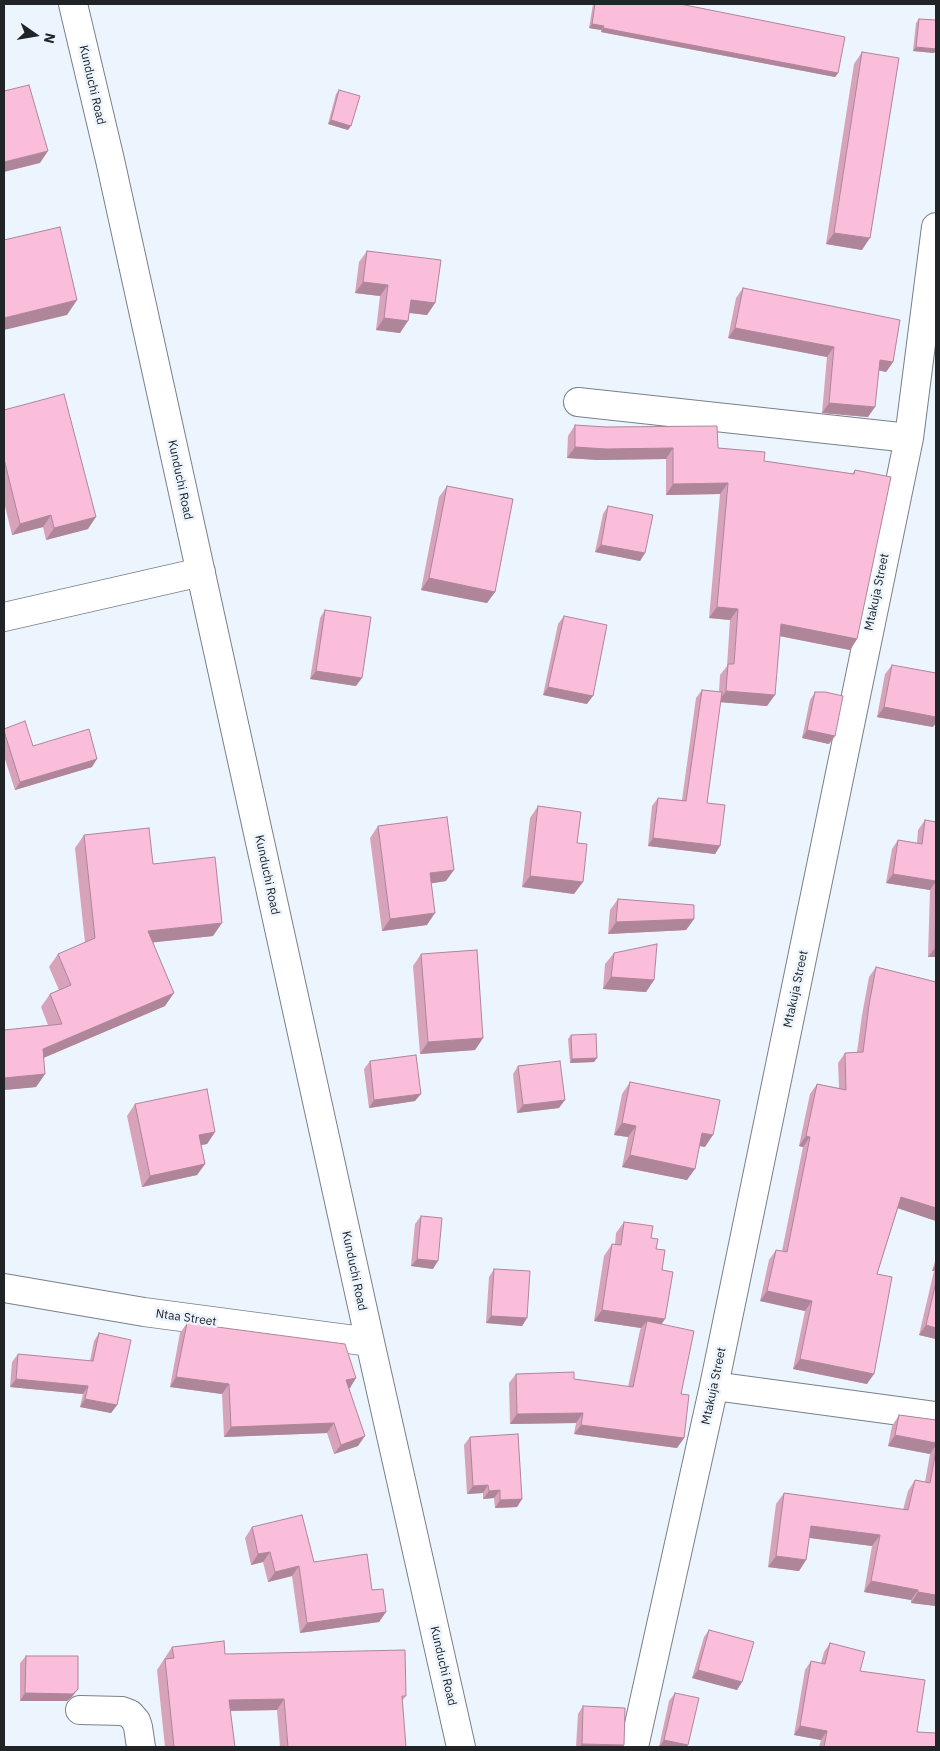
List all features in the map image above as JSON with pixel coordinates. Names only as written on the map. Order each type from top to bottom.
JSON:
[{"type":"street","name":"Kunduchi Road","points":[[73,4],[110,160],[461,1747]]},
{"type":"street","name":"Mtakuja Street","points":[[634,1747],[714,1386],[909,438],[936,227]]},
{"type":"street","points":[[578,402],[909,438]]},
{"type":"street","points":[[4,617],[201,572]]},
{"type":"street","name":"Ntaa Street","points":[[4,1288],[144,1312],[370,1342]]},
{"type":"street","points":[[714,1386],[936,1416]]},
{"type":"street","points":[[80,1710],[122,1711],[130,1714],[138,1727],[141,1747]]},
{"type":"building","points":[[595,4],[680,4],[845,37],[838,73],[603,28],[604,26],[592,24]]},
{"type":"building","points":[[919,19],[936,20],[936,49],[916,47]]},
{"type":"building","points":[[862,52],[899,58],[870,238],[834,233]]},
{"type":"building","points":[[29,85],[48,151],[4,162],[4,91]]},
{"type":"building","points":[[339,90],[360,96],[351,126],[331,120]]},
{"type":"building","points":[[60,227],[77,300],[4,318],[4,240]]},
{"type":"building","points":[[367,251],[441,260],[435,303],[411,300],[408,321],[384,318],[388,285],[363,282]]},
{"type":"building","points":[[743,288],[900,320],[893,362],[880,360],[875,407],[829,403],[834,347],[735,328]]},
{"type":"building","points":[[64,394],[96,517],[54,528],[51,515],[20,524],[4,459],[4,410]]},
{"type":"building","points":[[575,425],[606,427],[717,426],[718,448],[765,452],[764,461],[854,474],[855,470],[891,477],[857,639],[781,624],[775,695],[726,691],[728,664],[734,664],[738,609],[717,607],[728,483],[673,484],[673,448],[606,449],[575,447]]},
{"type":"building","points":[[447,486],[513,499],[495,592],[429,578]]},
{"type":"building","points":[[608,506],[653,515],[645,553],[601,545]]},
{"type":"building","points":[[325,610],[371,617],[362,678],[316,671]]},
{"type":"building","points":[[564,616],[607,625],[593,696],[548,687]]},
{"type":"building","points":[[892,665],[936,673],[936,717],[884,707]]},
{"type":"building","points":[[702,690],[722,692],[707,803],[725,805],[720,846],[653,838],[658,798],[686,801]]},
{"type":"building","points":[[815,692],[843,696],[835,736],[807,730]]},
{"type":"building","points":[[25,721],[33,746],[89,729],[97,759],[20,782],[4,729]]},
{"type":"building","points":[[538,806],[581,812],[577,843],[587,844],[583,882],[530,876]]},
{"type":"building","points":[[447,817],[454,870],[430,873],[435,913],[390,919],[378,826]]},
{"type":"building","points":[[925,820],[936,822],[936,881],[893,874],[898,840],[922,844]]},
{"type":"building","points":[[149,828],[153,864],[215,857],[222,923],[148,931],[174,993],[43,1049],[45,1074],[4,1078],[4,1030],[62,1024],[50,994],[71,985],[58,954],[95,938],[84,835]]},
{"type":"building","points":[[936,881],[936,948],[935,948]]},
{"type":"building","points":[[618,899],[694,905],[694,919],[616,922]]},
{"type":"building","points":[[657,944],[654,980],[611,977],[614,953]]},
{"type":"building","points":[[477,950],[483,1038],[428,1042],[421,954]]},
{"type":"building","points":[[876,967],[936,982],[936,1208],[901,1197],[877,1274],[892,1277],[874,1374],[800,1359],[812,1301],[767,1291],[776,1250],[787,1252],[810,1137],[806,1136],[817,1084],[846,1090],[845,1053],[863,1052]]},
{"type":"building","points":[[596,1034],[597,1058],[572,1059],[571,1035]]},
{"type":"building","points":[[416,1055],[421,1094],[374,1100],[370,1061]]},
{"type":"building","points":[[560,1061],[565,1100],[523,1105],[518,1066]]},
{"type":"building","points":[[630,1082],[720,1100],[713,1135],[702,1133],[695,1169],[630,1155],[636,1126],[622,1123]]},
{"type":"building","points":[[207,1089],[215,1132],[199,1135],[205,1164],[150,1176],[135,1104]]},
{"type":"building","points":[[421,1216],[442,1218],[438,1261],[417,1259]]},
{"type":"building","points":[[624,1222],[653,1226],[651,1238],[658,1239],[656,1249],[665,1250],[662,1270],[673,1272],[665,1319],[602,1310],[612,1244],[621,1245]]},
{"type":"building","points":[[494,1269],[530,1271],[527,1318],[491,1316]]},
{"type":"building","points":[[936,1282],[936,1328],[926,1325]]},
{"type":"building","points":[[647,1321],[694,1331],[681,1394],[689,1395],[684,1438],[581,1425],[583,1413],[517,1414],[516,1374],[574,1372],[574,1379],[633,1387]]},
{"type":"building","points":[[187,1323],[345,1344],[356,1378],[346,1380],[365,1436],[341,1445],[334,1423],[231,1427],[229,1384],[176,1377]]},
{"type":"building","points":[[99,1333],[131,1340],[117,1405],[85,1399],[88,1386],[16,1379],[18,1354],[93,1361]]},
{"type":"building","points":[[899,1415],[936,1420],[936,1443],[895,1435]]},
{"type":"building","points":[[518,1434],[522,1499],[500,1500],[500,1490],[489,1491],[488,1485],[473,1486],[470,1437]]},
{"type":"building","points":[[936,1450],[936,1595],[871,1581],[880,1535],[811,1526],[806,1560],[776,1556],[784,1493],[908,1510],[915,1480],[930,1483]]},
{"type":"building","points":[[302,1515],[314,1562],[367,1554],[372,1590],[383,1589],[386,1612],[307,1623],[299,1566],[275,1572],[270,1552],[258,1554],[252,1527]]},
{"type":"building","points":[[709,1630],[754,1642],[742,1682],[698,1670]]},
{"type":"building","points":[[224,1641],[225,1654],[405,1650],[406,1696],[402,1696],[406,1747],[288,1747],[284,1699],[229,1700],[235,1747],[174,1747],[165,1659],[174,1658],[172,1647]]},
{"type":"building","points":[[830,1643],[865,1652],[860,1671],[925,1680],[917,1732],[936,1733],[936,1747],[824,1747],[827,1731],[800,1726],[811,1661],[825,1664]]},
{"type":"building","points":[[26,1656],[78,1656],[78,1689],[73,1694],[25,1693]]},
{"type":"building","points":[[675,1693],[699,1698],[688,1745],[664,1740]]},
{"type":"building","points":[[583,1706],[625,1708],[624,1745],[582,1744]]}]
